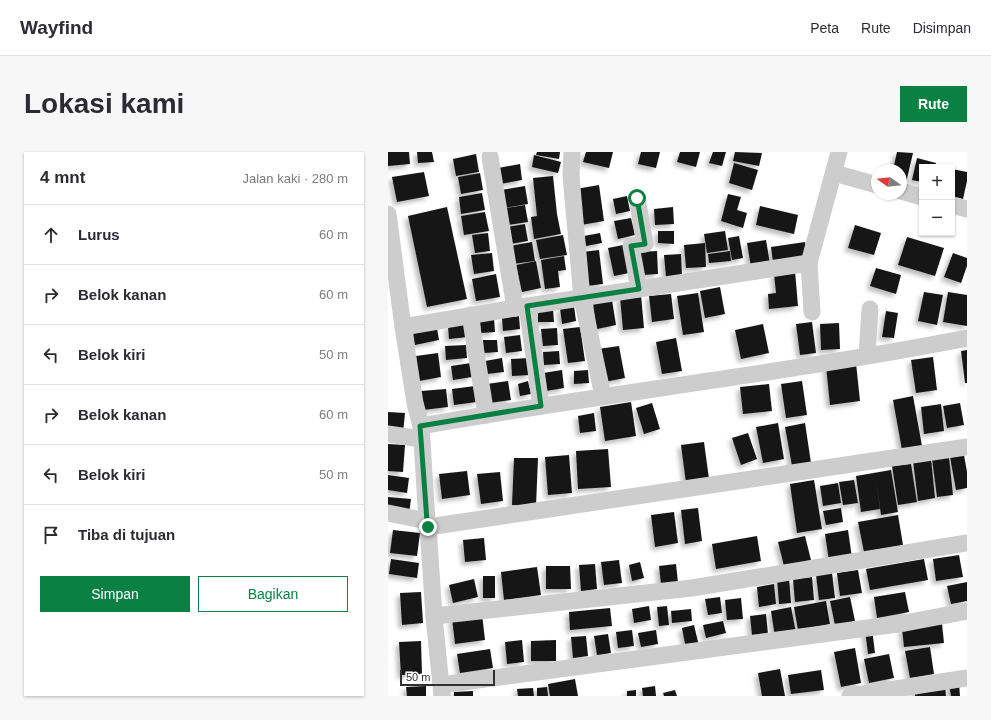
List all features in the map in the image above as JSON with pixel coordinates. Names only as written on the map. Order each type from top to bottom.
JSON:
[{"type":"street","points":[[572,152],[571,176],[582,298],[603,396]]},
{"type":"street","points":[[812,312],[809,263],[839,152]]},
{"type":"street","points":[[490,157],[541,406]]},
{"type":"street","points":[[834,173],[871,183]]},
{"type":"street","points":[[907,193],[919,196]]},
{"type":"street","points":[[637,198],[645,244],[631,246],[639,289]]},
{"type":"street","points":[[955,206],[967,209]]},
{"type":"street","points":[[388,214],[394,310],[403,327],[421,433],[434,616],[442,690],[897,624],[967,611]]},
{"type":"street","points":[[403,327],[470,315],[809,263]]},
{"type":"street","points":[[867,355],[870,309]]},
{"type":"street","points":[[470,315],[486,415]]},
{"type":"street","points":[[388,434],[421,433],[486,415],[967,338]]},
{"type":"street","points":[[388,513],[428,524],[967,447]]},
{"type":"street","points":[[434,616],[692,588],[967,543]]},
{"type":"street","points":[[850,696],[967,678]]},
{"type":"building","points":[[388,152],[409,152],[410,164],[388,166]]},
{"type":"building","points":[[417,152],[432,152],[434,162],[418,163]]},
{"type":"building","points":[[537,152],[560,152],[559,159],[536,155]]},
{"type":"building","points":[[586,152],[613,152],[609,168],[583,162]]},
{"type":"building","points":[[641,152],[660,152],[656,168],[638,164]]},
{"type":"building","points":[[680,152],[700,152],[696,167],[677,162]]},
{"type":"building","points":[[713,152],[726,152],[722,166],[709,163]]},
{"type":"building","points":[[735,152],[762,153],[759,166],[733,161]]},
{"type":"building","points":[[897,152],[913,153],[907,179],[907,164],[894,164]]},
{"type":"building","points":[[476,154],[479,172],[456,176],[453,159]]},
{"type":"building","points":[[534,155],[561,162],[558,173],[532,167]]},
{"type":"building","points":[[917,158],[936,163],[919,164],[919,181],[912,180]]},
{"type":"building","points":[[734,163],[758,170],[752,190],[729,183]]},
{"type":"building","points":[[520,164],[522,180],[500,184],[498,168]]},
{"type":"building","points":[[955,170],[967,172],[967,181],[963,199],[955,197]]},
{"type":"building","points":[[424,172],[429,196],[397,202],[392,177]]},
{"type":"building","points":[[480,173],[483,190],[461,194],[458,177]]},
{"type":"building","points":[[553,176],[557,214],[561,234],[534,239],[531,217],[537,216],[533,178]]},
{"type":"building","points":[[599,185],[604,221],[581,225],[576,189]]},
{"type":"building","points":[[525,186],[528,204],[504,208],[501,190]]},
{"type":"building","points":[[482,193],[485,210],[461,214],[459,197]]},
{"type":"building","points":[[728,194],[741,197],[737,210],[747,213],[743,228],[721,221]]},
{"type":"building","points":[[627,196],[630,211],[616,214],[613,199]]},
{"type":"building","points":[[525,205],[528,222],[508,225],[506,208]]},
{"type":"building","points":[[760,206],[798,215],[794,234],[756,225]]},
{"type":"building","points":[[447,207],[467,299],[427,307],[408,216]]},
{"type":"building","points":[[673,207],[674,224],[655,225],[654,209]]},
{"type":"building","points":[[485,212],[489,231],[464,235],[461,216]]},
{"type":"building","points":[[631,218],[635,235],[618,239],[614,221]]},
{"type":"building","points":[[525,224],[528,241],[510,244],[507,227]]},
{"type":"building","points":[[855,225],[881,233],[874,255],[848,248]]},
{"type":"building","points":[[658,231],[674,231],[674,244],[658,243]]},
{"type":"building","points":[[725,231],[728,250],[707,253],[704,234]]},
{"type":"building","points":[[488,233],[490,251],[475,253],[472,235]]},
{"type":"building","points":[[600,233],[602,243],[586,246],[584,236]]},
{"type":"building","points":[[563,235],[567,255],[540,259],[536,240]]},
{"type":"building","points":[[739,236],[743,258],[732,260],[728,238]]},
{"type":"building","points":[[907,237],[944,248],[935,276],[898,265]]},
{"type":"building","points":[[766,240],[770,264],[751,267],[747,243]]},
{"type":"building","points":[[532,242],[535,261],[513,264],[510,246]]},
{"type":"building","points":[[805,242],[807,257],[773,262],[771,247]]},
{"type":"building","points":[[705,243],[706,267],[686,268],[684,245]]},
{"type":"building","points":[[623,245],[629,273],[614,276],[608,248]]},
{"type":"building","points":[[599,250],[603,284],[586,286],[582,252]]},
{"type":"building","points":[[657,251],[658,274],[641,275],[640,252]]},
{"type":"building","points":[[730,251],[731,261],[709,263],[708,254]]},
{"type":"building","points":[[492,253],[494,271],[474,274],[471,255]]},
{"type":"building","points":[[953,253],[967,258],[967,266],[961,283],[944,277]]},
{"type":"building","points":[[681,254],[682,276],[666,277],[664,255]]},
{"type":"building","points":[[564,256],[566,270],[558,271],[560,287],[545,289],[541,260]]},
{"type":"building","points":[[536,261],[541,288],[522,292],[516,265]]},
{"type":"building","points":[[876,268],[901,275],[896,294],[870,286]]},
{"type":"building","points":[[795,271],[798,306],[769,309],[768,294],[776,293],[774,274]]},
{"type":"building","points":[[496,274],[500,297],[476,301],[472,279]]},
{"type":"building","points":[[720,287],[725,314],[705,318],[700,291]]},
{"type":"building","points":[[924,292],[943,295],[937,325],[918,321]]},
{"type":"building","points":[[948,292],[967,295],[967,326],[943,322]]},
{"type":"building","points":[[698,293],[704,332],[683,335],[677,296]]},
{"type":"building","points":[[671,294],[674,319],[652,322],[649,296]]},
{"type":"building","points":[[641,295],[644,328],[623,330],[620,297]]},
{"type":"building","points":[[612,300],[616,325],[597,329],[593,304]]},
{"type":"building","points":[[574,306],[576,321],[562,324],[560,308]]},
{"type":"building","points":[[538,309],[553,309],[554,322],[538,322]]},
{"type":"building","points":[[886,311],[898,313],[894,338],[882,337]]},
{"type":"building","points":[[519,316],[520,329],[503,331],[502,318]]},
{"type":"building","points":[[494,318],[495,332],[481,333],[480,320]]},
{"type":"building","points":[[812,322],[816,353],[800,355],[796,324]]},
{"type":"building","points":[[839,323],[840,349],[821,350],[820,324]]},
{"type":"building","points":[[467,324],[468,337],[449,339],[448,326]]},
{"type":"building","points":[[763,324],[769,353],[741,359],[735,330]]},
{"type":"building","points":[[580,327],[585,361],[568,363],[563,329]]},
{"type":"building","points":[[437,328],[439,340],[415,345],[413,332]]},
{"type":"building","points":[[557,328],[558,345],[543,346],[541,329]]},
{"type":"building","points":[[520,335],[522,351],[506,353],[504,337]]},
{"type":"building","points":[[676,338],[682,371],[662,374],[656,342]]},
{"type":"building","points":[[483,340],[497,340],[498,352],[484,353]]},
{"type":"building","points":[[466,345],[467,358],[446,360],[445,346]]},
{"type":"building","points":[[619,346],[625,378],[604,382],[598,349]]},
{"type":"building","points":[[967,350],[967,383],[965,383],[961,351]]},
{"type":"building","points":[[559,351],[560,364],[544,365],[543,352]]},
{"type":"building","points":[[438,353],[441,377],[419,381],[416,356]]},
{"type":"building","points":[[933,357],[937,390],[916,393],[911,360]]},
{"type":"building","points":[[502,358],[504,372],[487,374],[485,361]]},
{"type":"building","points":[[529,358],[530,375],[512,376],[511,359]]},
{"type":"building","points":[[471,363],[472,377],[453,380],[451,366]]},
{"type":"building","points":[[856,363],[860,401],[830,405],[826,366]]},
{"type":"building","points":[[562,370],[564,388],[546,391],[543,373]]},
{"type":"building","points":[[588,370],[589,383],[574,384],[574,371]]},
{"type":"building","points":[[508,381],[511,400],[489,403],[487,384]]},
{"type":"building","points":[[528,381],[531,394],[520,396],[518,384]]},
{"type":"building","points":[[802,381],[807,415],[786,418],[781,384]]},
{"type":"building","points":[[769,384],[772,411],[743,414],[740,387]]},
{"type":"building","points":[[475,386],[477,402],[454,405],[452,389]]},
{"type":"building","points":[[446,389],[448,407],[423,410],[421,391]]},
{"type":"building","points":[[913,396],[922,446],[902,450],[893,400]]},
{"type":"building","points":[[631,402],[636,436],[605,441],[600,407]]},
{"type":"building","points":[[652,403],[660,429],[644,434],[636,408]]},
{"type":"building","points":[[960,403],[964,425],[947,428],[943,406]]},
{"type":"building","points":[[941,404],[944,431],[924,434],[921,407]]},
{"type":"building","points":[[388,412],[405,413],[403,433],[388,432]]},
{"type":"building","points":[[594,413],[596,431],[580,433],[578,416]]},
{"type":"building","points":[[778,423],[784,459],[763,463],[756,427]]},
{"type":"building","points":[[805,423],[811,463],[792,466],[785,427]]},
{"type":"building","points":[[748,433],[757,459],[741,465],[732,438]]},
{"type":"building","points":[[704,442],[709,479],[686,483],[681,445]]},
{"type":"building","points":[[388,444],[405,445],[403,472],[388,471]]},
{"type":"building","points":[[608,449],[611,487],[578,489],[576,451]]},
{"type":"building","points":[[569,455],[572,493],[548,495],[545,457]]},
{"type":"building","points":[[964,455],[967,472],[967,488],[956,490],[950,457]]},
{"type":"building","points":[[949,457],[953,495],[937,497],[932,459]]},
{"type":"building","points":[[514,458],[538,458],[536,506],[512,505]]},
{"type":"building","points":[[931,458],[935,498],[918,501],[913,461]]},
{"type":"building","points":[[911,464],[917,502],[898,505],[892,466]]},
{"type":"building","points":[[891,470],[898,512],[881,515],[876,480],[880,509],[861,512],[856,476]]},
{"type":"building","points":[[467,471],[470,495],[442,499],[439,474]]},
{"type":"building","points":[[500,472],[503,501],[481,504],[477,474]]},
{"type":"building","points":[[388,475],[409,478],[407,493],[388,490]]},
{"type":"building","points":[[814,480],[822,529],[797,533],[790,484]]},
{"type":"building","points":[[854,480],[858,503],[843,505],[839,482]]},
{"type":"building","points":[[838,483],[841,503],[823,506],[820,486]]},
{"type":"building","points":[[388,497],[411,499],[409,514],[388,512]]},
{"type":"building","points":[[698,508],[702,541],[685,544],[681,510]]},
{"type":"building","points":[[841,508],[843,522],[826,525],[823,511]]},
{"type":"building","points":[[674,512],[678,543],[655,547],[651,515]]},
{"type":"building","points":[[898,515],[903,545],[864,552],[858,522]]},
{"type":"building","points":[[393,530],[420,533],[417,556],[390,553]]},
{"type":"building","points":[[848,530],[852,558],[829,561],[825,534]]},
{"type":"building","points":[[757,536],[761,561],[716,569],[712,544]]},
{"type":"building","points":[[805,536],[811,560],[784,566],[778,542]]},
{"type":"building","points":[[484,538],[486,560],[465,562],[463,540]]},
{"type":"building","points":[[959,555],[963,577],[936,581],[933,559]]},
{"type":"building","points":[[391,559],[419,563],[417,578],[389,574]]},
{"type":"building","points":[[924,559],[928,580],[870,590],[866,569]]},
{"type":"building","points":[[619,560],[622,583],[604,585],[601,562]]},
{"type":"building","points":[[640,562],[644,578],[632,581],[629,565]]},
{"type":"building","points":[[595,564],[597,589],[581,591],[579,565]]},
{"type":"building","points":[[676,564],[678,583],[661,584],[659,566]]},
{"type":"building","points":[[546,566],[570,566],[571,589],[546,589]]},
{"type":"building","points":[[537,567],[541,595],[504,600],[501,572]]},
{"type":"building","points":[[858,570],[862,593],[840,596],[837,573]]},
{"type":"building","points":[[832,573],[835,598],[819,600],[816,575]]},
{"type":"building","points":[[483,576],[495,576],[495,598],[483,598]]},
{"type":"building","points":[[789,577],[791,603],[779,604],[777,578]]},
{"type":"building","points":[[812,577],[814,600],[795,602],[793,579]]},
{"type":"building","points":[[474,579],[478,597],[453,603],[449,585]]},
{"type":"building","points":[[967,582],[967,601],[951,604],[947,586]]},
{"type":"building","points":[[774,584],[776,604],[759,607],[757,587]]},
{"type":"building","points":[[421,592],[423,623],[402,625],[400,593]]},
{"type":"building","points":[[905,592],[909,612],[877,618],[874,597]]},
{"type":"building","points":[[720,597],[722,613],[708,615],[705,599]]},
{"type":"building","points":[[850,597],[855,621],[835,625],[830,601]]},
{"type":"building","points":[[741,598],[743,619],[727,620],[725,600]]},
{"type":"building","points":[[826,601],[830,624],[798,630],[794,607]]},
{"type":"building","points":[[649,606],[651,620],[634,623],[632,609]]},
{"type":"building","points":[[667,606],[669,625],[659,626],[657,607]]},
{"type":"building","points":[[791,607],[796,633],[775,637],[771,611]]},
{"type":"building","points":[[610,608],[612,626],[570,630],[569,612]]},
{"type":"building","points":[[691,609],[692,621],[672,623],[671,611]]},
{"type":"building","points":[[482,614],[485,640],[455,644],[452,618]]},
{"type":"building","points":[[766,614],[768,634],[752,635],[750,616]]},
{"type":"building","points":[[723,621],[726,633],[706,638],[703,625]]},
{"type":"building","points":[[942,624],[944,643],[904,647],[902,628]]},
{"type":"building","points":[[694,625],[699,646],[686,649],[682,628]]},
{"type":"building","points":[[872,629],[875,653],[868,654],[865,630]]},
{"type":"building","points":[[632,630],[634,646],[618,648],[616,632]]},
{"type":"building","points":[[656,630],[658,644],[641,647],[638,633]]},
{"type":"building","points":[[608,634],[611,653],[597,655],[594,636]]},
{"type":"building","points":[[586,636],[588,656],[573,658],[571,637]]},
{"type":"building","points":[[522,640],[524,662],[507,664],[505,642]]},
{"type":"building","points":[[556,640],[556,661],[531,661],[531,641]]},
{"type":"building","points":[[421,641],[422,674],[401,675],[399,642]]},
{"type":"building","points":[[930,647],[934,674],[910,678],[905,651]]},
{"type":"building","points":[[855,648],[861,683],[841,687],[834,652]]},
{"type":"building","points":[[490,649],[493,668],[460,673],[457,654]]},
{"type":"building","points":[[889,654],[894,678],[869,683],[864,659]]},
{"type":"building","points":[[780,669],[785,696],[762,696],[758,673]]},
{"type":"building","points":[[821,670],[824,690],[791,694],[788,675]]},
{"type":"building","points":[[575,679],[578,696],[550,696],[548,684]]},
{"type":"building","points":[[959,684],[960,696],[951,696],[949,685]]},
{"type":"building","points":[[426,686],[426,696],[407,696],[406,687]]},
{"type":"building","points":[[655,686],[656,696],[643,696],[642,688]]},
{"type":"building","points":[[945,686],[946,696],[915,696],[914,691]]},
{"type":"building","points":[[547,687],[548,696],[537,696],[537,688]]},
{"type":"building","points":[[533,688],[534,696],[518,696],[517,689]]},
{"type":"building","points":[[636,690],[636,696],[627,696],[627,691]]},
{"type":"building","points":[[675,690],[677,696],[664,696],[663,693]]},
{"type":"building","points":[[473,691],[473,696],[454,696],[454,692]]},
{"type":"route","points":[[428,527],[420,426],[541,406],[527,306],[639,289],[631,246],[645,244],[637,198]]}]
